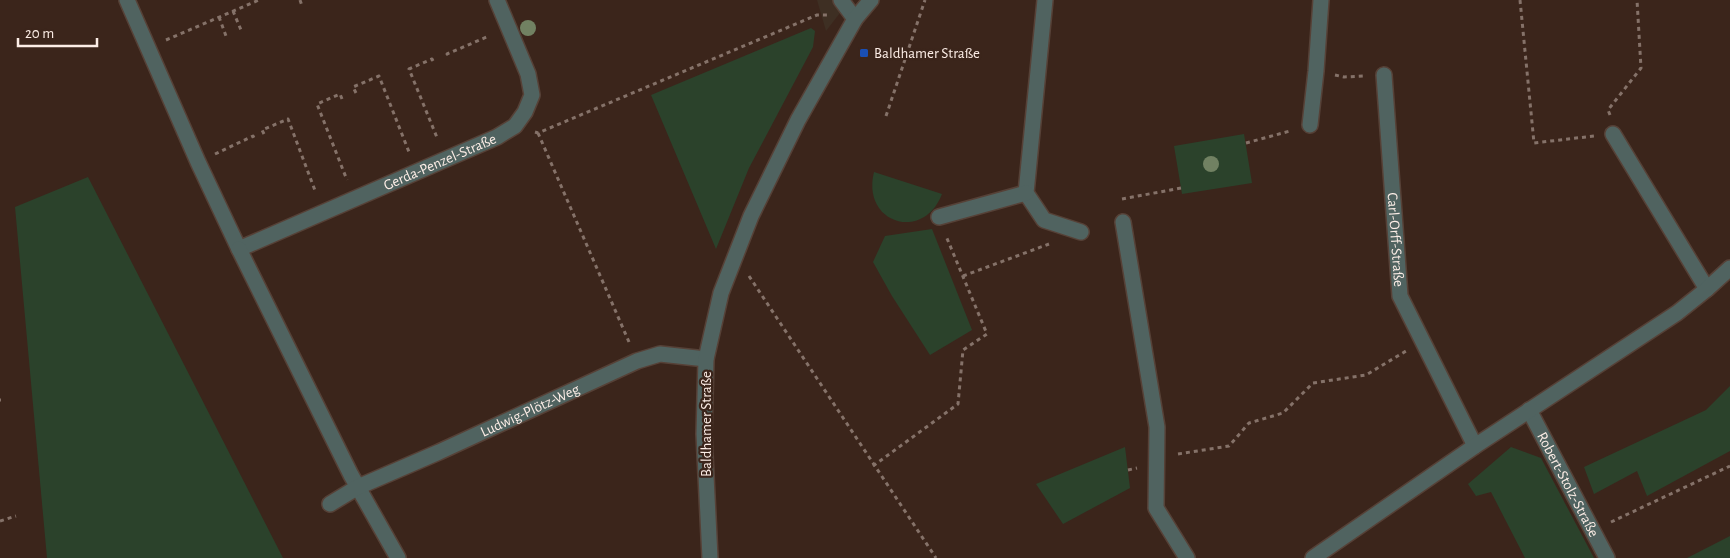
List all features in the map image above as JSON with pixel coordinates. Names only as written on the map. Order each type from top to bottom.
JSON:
[{"type":"street","points":[[127,0],[198,162],[239,249],[358,487],[398,558]]},
{"type":"street","name":"Gerda-Penzel-Straße","points":[[239,249],[417,172],[515,126],[525,112],[532,95],[528,74],[497,0]]},
{"type":"street","points":[[841,0],[855,19]]},
{"type":"street","name":"Baldhamer Straße","points":[[710,558],[704,434],[706,359],[721,293],[751,216],[798,120],[855,19],[871,0]]},
{"type":"street","points":[[1045,0],[1026,193],[1044,220],[1081,232]]},
{"type":"street","points":[[1310,125],[1321,0]]},
{"type":"street","name":"Carl-Orff-Straße","points":[[1384,75],[1400,296],[1475,446]]},
{"type":"street","points":[[1613,134],[1707,289]]},
{"type":"street","points":[[939,217],[1026,193]]},
{"type":"street","points":[[1123,222],[1157,427],[1156,508],[1187,558]]},
{"type":"street","points":[[1313,558],[1475,446],[1677,313],[1730,268]]},
{"type":"street","name":"Ludwig-Plötz-Weg","points":[[330,504],[358,487],[637,361],[660,354],[706,359]]},
{"type":"street","name":"Robert-Stolz-Straße","points":[[1529,410],[1607,558]]},
{"type":"path","points":[[147,48],[259,0]]},
{"type":"path","points":[[300,0],[302,6]]},
{"type":"path","points":[[886,116],[924,0]]},
{"type":"path","points":[[1520,0],[1534,144],[1613,134],[1608,110],[1641,68],[1637,0]]},
{"type":"path","points":[[233,11],[241,30]]},
{"type":"path","points":[[515,126],[538,133],[817,15],[838,14],[855,19]]},
{"type":"path","points":[[219,17],[226,36]]},
{"type":"path","points":[[448,55],[509,28]]},
{"type":"path","points":[[433,62],[432,59],[409,69],[446,159]]},
{"type":"path","points":[[1316,71],[1344,77],[1384,75]]},
{"type":"path","points":[[356,93],[353,87],[379,76],[417,172]]},
{"type":"path","points":[[342,99],[340,94],[317,104],[355,199]]},
{"type":"path","points":[[264,134],[262,130],[288,119],[323,213]]},
{"type":"path","points":[[1246,144],[1310,125]]},
{"type":"path","points":[[538,133],[637,361]]},
{"type":"path","points":[[198,162],[253,136],[254,138]]},
{"type":"path","points":[[1123,222],[1119,200],[1181,188]]},
{"type":"path","points":[[873,466],[958,404],[963,350],[987,334],[939,217]]},
{"type":"path","points":[[963,276],[1081,232]]},
{"type":"path","points":[[749,275],[873,466],[936,558]]},
{"type":"path","points":[[1157,465],[1181,453],[1229,446],[1249,422],[1283,413],[1313,383],[1366,375],[1423,342]]},
{"type":"path","points":[[1593,531],[1730,466]]},
{"type":"path","points":[[0,521],[16,516]]},
{"type":"shaded area","points":[[817,0],[850,0],[826,31]]},
{"type":"green space","points":[[811,28],[815,31],[813,47],[749,168],[716,249],[651,95]]},
{"type":"green space","points":[[1244,134],[1252,183],[1182,194],[1174,146]]},
{"type":"green space","points":[[874,172],[942,194],[933,209],[922,218],[909,222],[896,220],[885,214],[876,204],[872,190]]},
{"type":"green space","points":[[88,177],[283,558],[47,558],[15,207]]},
{"type":"green space","points":[[932,229],[972,330],[930,355],[892,296],[873,262],[885,236]]},
{"type":"green space","points":[[1730,386],[1730,451],[1647,496],[1637,471],[1594,494],[1584,467],[1706,410]]},
{"type":"green space","points":[[1125,447],[1130,488],[1063,524],[1036,484]]},
{"type":"green space","points":[[1511,447],[1541,458],[1594,558],[1525,558],[1491,492],[1476,496],[1468,484]]},
{"type":"green space","points":[[1730,536],[1730,558],[1687,558]]},
{"type":"place","name":"Baldhamer Straße","points":[[864,53]]}]
